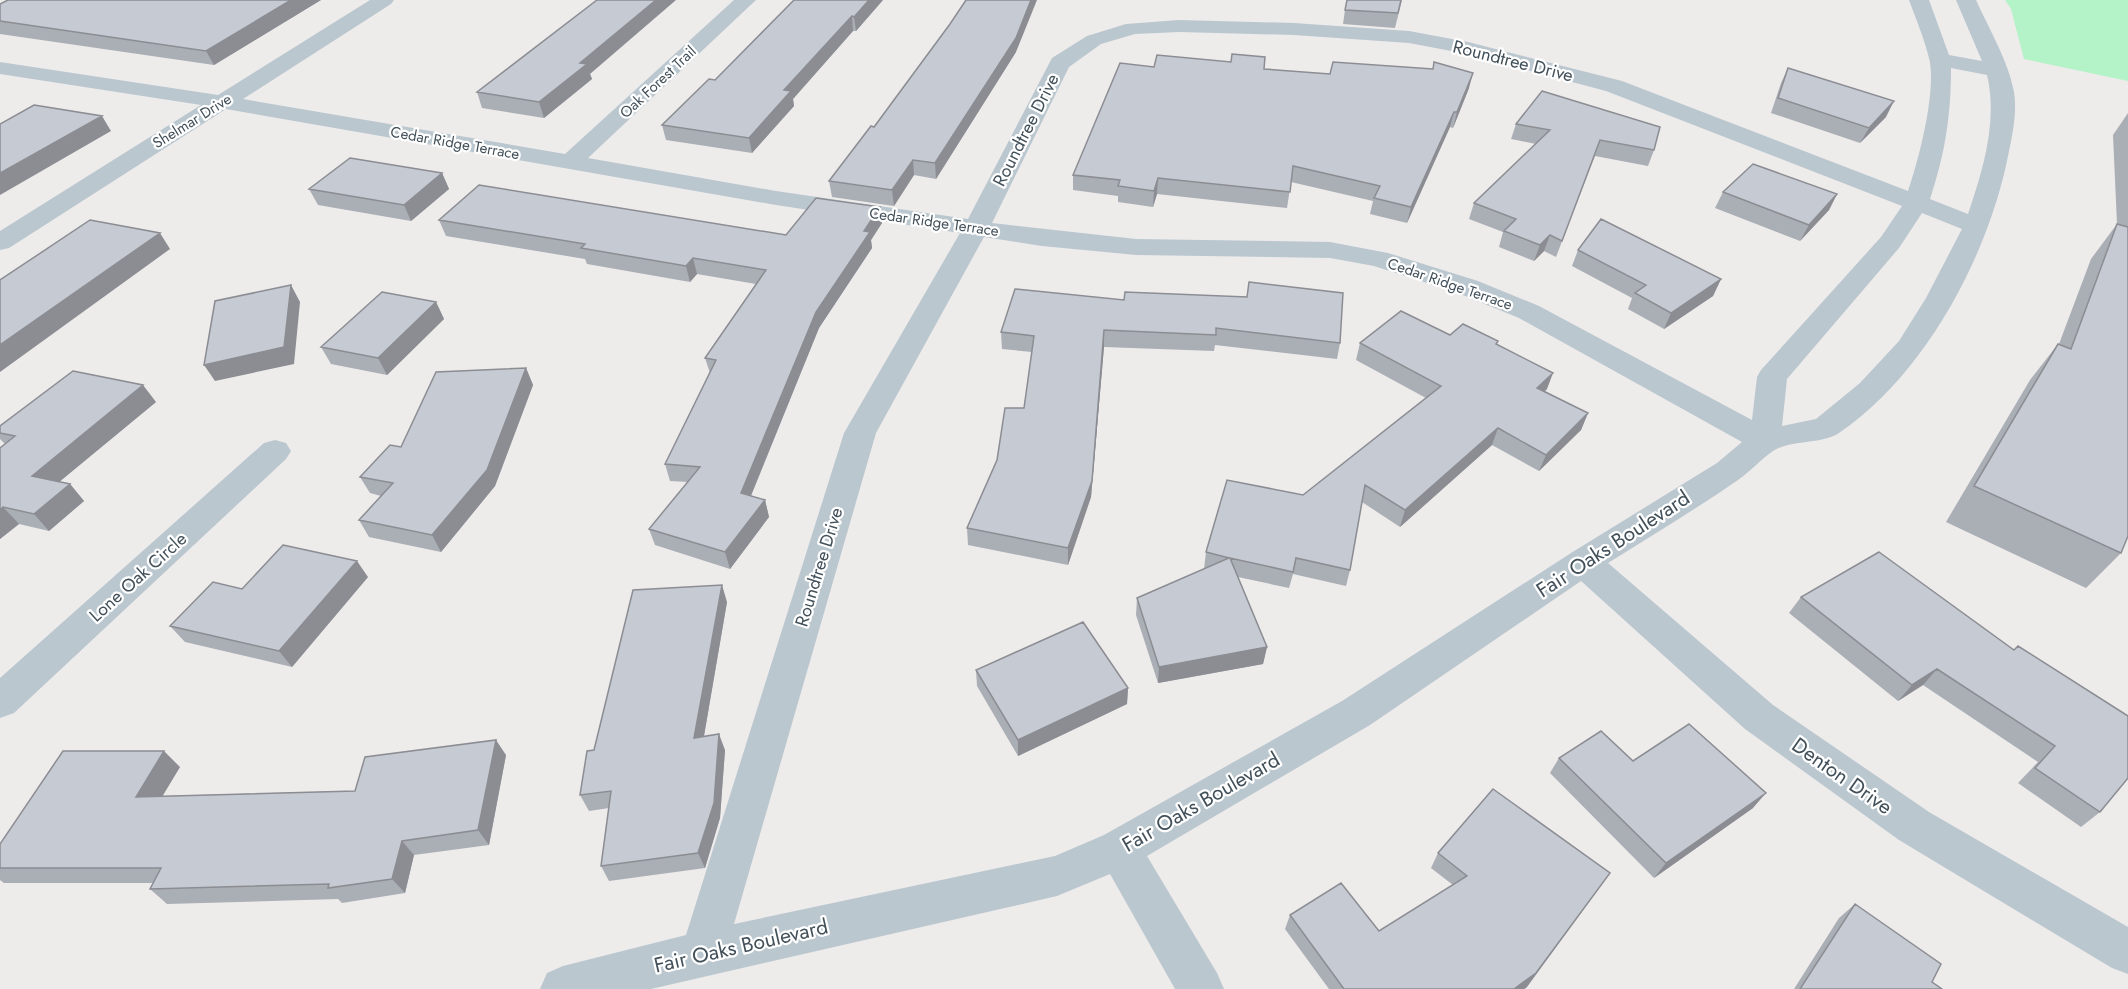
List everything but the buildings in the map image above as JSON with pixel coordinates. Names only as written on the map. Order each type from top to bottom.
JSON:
[{"type":"street","name":"Shelmar Drive","points":[[0,242],[384,0]]},
{"type":"street","name":"Oak Forest Trail","points":[[569,163],[746,0]]},
{"type":"street","points":[[1765,441],[1772,377],[1890,242],[1916,203],[1932,156],[1940,96],[1940,60],[1919,0]]},
{"type":"street","name":"Fair Oaks Boulevard","points":[[563,989],[703,953],[1057,876],[1119,849],[1356,713],[1583,562],[1728,471],[1765,441],[1826,427],[1871,390],[1910,347],[1940,298],[1977,226],[1991,182],[2002,127],[2003,94],[1997,70],[1966,0]]},
{"type":"street","name":"Roundtree Drive","points":[[703,953],[860,433],[976,229],[1060,63],[1094,40],[1132,28],[1179,26],[1294,29],[1397,36],[1468,48],[1614,86],[1977,226]]},
{"type":"street","points":[[1940,60],[1997,70]]},
{"type":"street","name":"Cedar Ridge Terrace","points":[[0,68],[222,102],[569,163],[976,229],[1136,247],[1330,250],[1379,259],[1468,287],[1529,312],[1765,441]]},
{"type":"street","name":"Lone Oak Circle","points":[[0,702],[275,451]]},
{"type":"street","name":"Denton Drive","points":[[1583,562],[1759,717],[1914,826],[2128,952]]},
{"type":"street","points":[[1119,849],[1201,989]]},
{"type":"green space","points":[[2005,0],[2128,0],[2128,81],[2024,59],[2011,9]]}]
